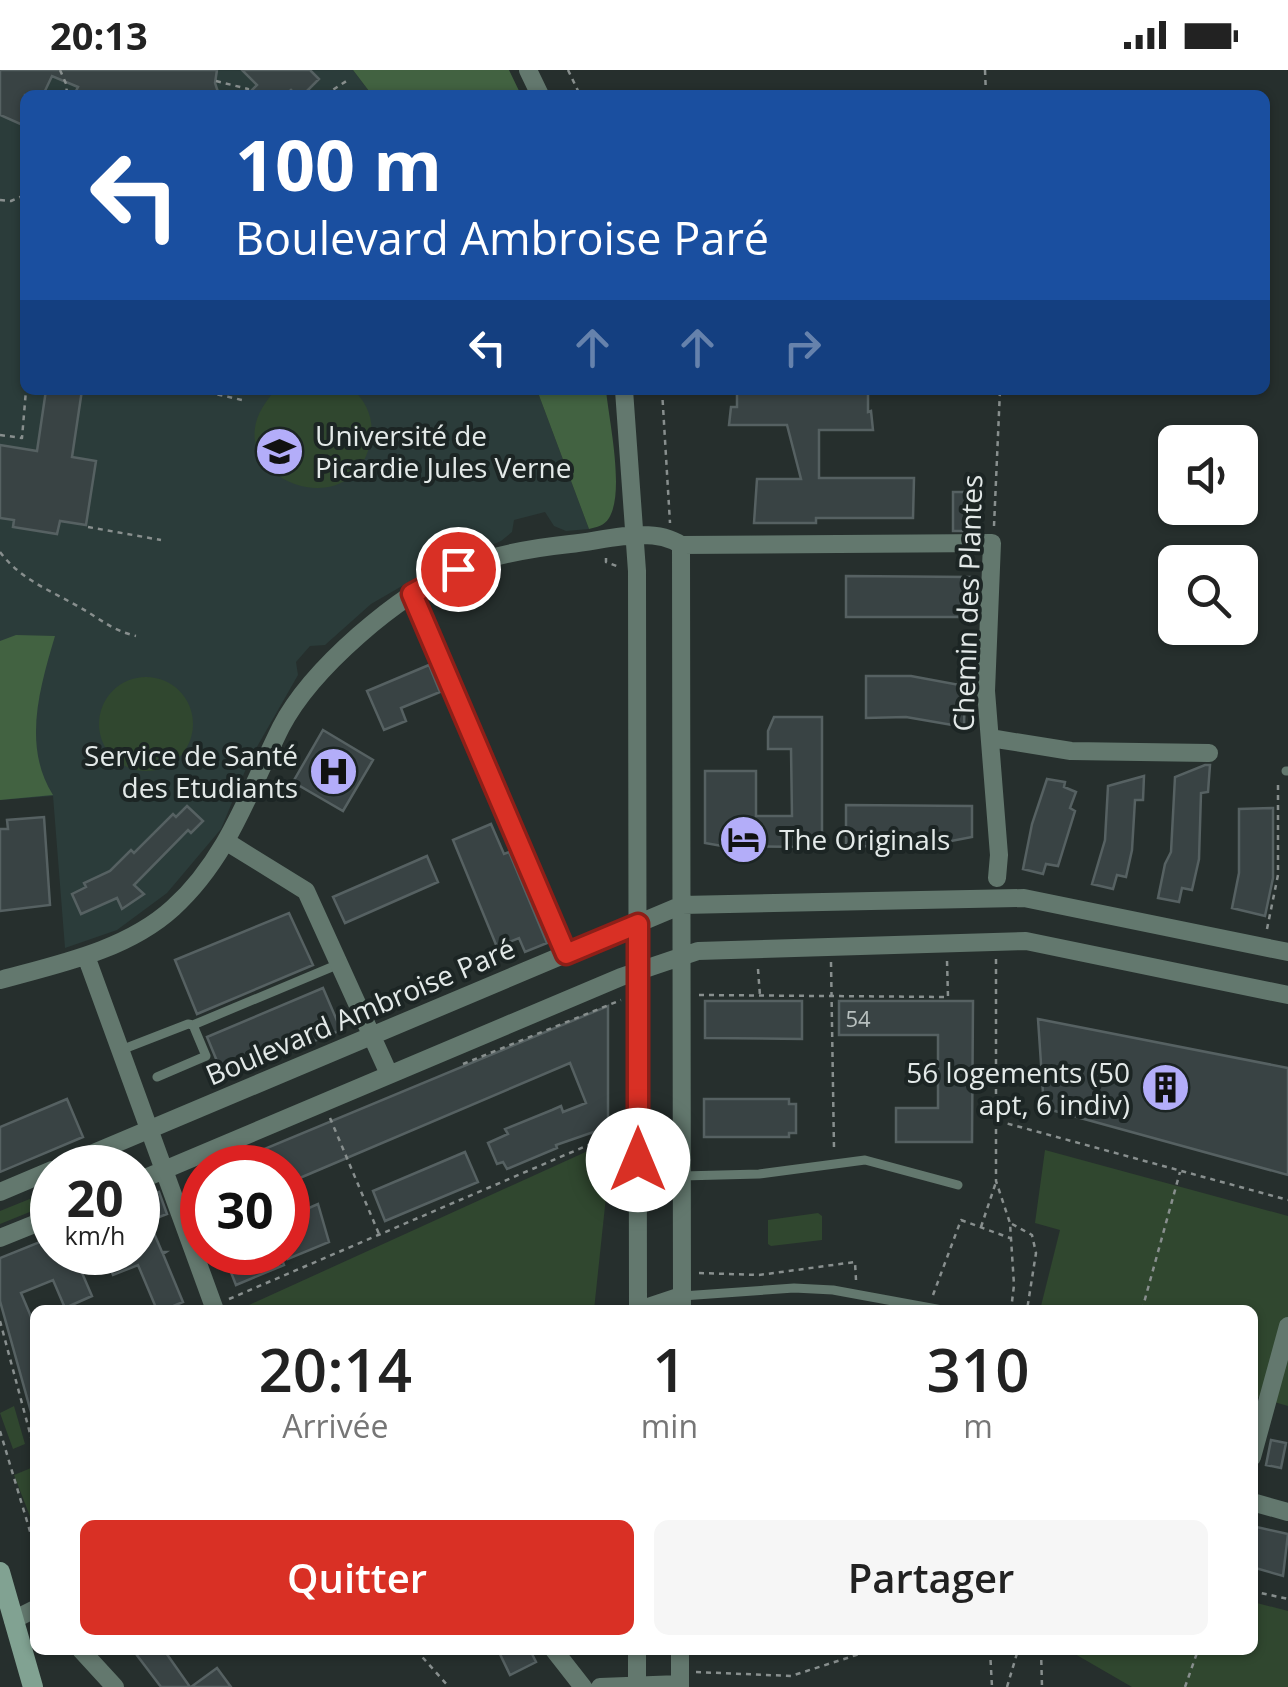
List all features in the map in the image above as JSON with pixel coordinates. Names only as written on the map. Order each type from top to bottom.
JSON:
[{"type":"main road","points":[[0,1572],[33,1687]]},
{"type":"street","points":[[624,395],[636,537],[638,1305]]},
{"type":"street","points":[[0,980],[86,956],[152,924],[172,909],[207,871],[226,842],[282,724],[321,672],[412,594],[458,569],[524,548],[636,537],[673,541],[992,542]]},
{"type":"street","points":[[673,541],[683,957],[681,1303]]},
{"type":"street","name":"Chemin des Plantes","points":[[992,542],[986,690],[997,878]]},
{"type":"street","points":[[412,594],[566,954]]},
{"type":"street","points":[[990,738],[1071,752],[1209,754]]},
{"type":"street","points":[[226,842],[306,891],[388,1074]]},
{"type":"street","points":[[682,905],[1024,898],[1288,952]]},
{"type":"street","name":"Boulevard Ambroise Paré","points":[[112,1145],[682,905]]},
{"type":"street","points":[[160,1170],[638,970],[698,951],[1026,941],[1288,995]]},
{"type":"street","points":[[86,956],[214,1305]]},
{"type":"street","name":"Boulevard Ambroise Paré","points":[[0,1192],[30,1179]]},
{"type":"street","points":[[0,1238],[30,1226]]},
{"type":"street","points":[[1258,1434],[1288,1326]]},
{"type":"street","points":[[1258,1504],[1288,1512]]},
{"type":"street","points":[[13,1620],[30,1612]]},
{"type":"street","points":[[85,1655],[115,1687]]},
{"type":"street","points":[[558,1655],[582,1687]]},
{"type":"street","points":[[636,1687],[637,1655]]},
{"type":"street","points":[[600,1687],[680,1681],[680,1655]]},
{"type":"lane","points":[[121,1050],[193,1025],[339,964]]},
{"type":"lane","points":[[157,1077],[206,1056],[193,1025]]},
{"type":"lane","points":[[682,1176],[758,1174],[866,1160],[958,1185]]},
{"type":"lane","points":[[681,1303],[794,1288],[833,1290],[915,1305]]},
{"type":"path","points":[[216,80],[247,90]]},
{"type":"path","points":[[333,90],[348,80]]},
{"type":"path","points":[[0,435],[22,438],[26,395]]},
{"type":"path","points":[[220,395],[242,400]]},
{"type":"path","points":[[662,395],[673,541]]},
{"type":"path","name":"Chemin des Plantes","points":[[992,542],[1000,395]]},
{"type":"path","points":[[88,527],[161,540]]},
{"type":"path","points":[[0,552],[12,568],[46,591],[80,607],[114,631],[136,636]]},
{"type":"path","points":[[1267,931],[1278,875],[1278,771],[1287,771]]},
{"type":"path","points":[[700,993],[948,996],[946,942]]},
{"type":"path","points":[[830,946],[834,1164]]},
{"type":"path","points":[[996,955],[996,1181],[1010,1223],[1012,1305]]},
{"type":"path","points":[[329,1117],[379,1234]]},
{"type":"path","points":[[996,1121],[1288,1200]]},
{"type":"path","points":[[222,1305],[621,1131]]},
{"type":"path","points":[[1143,1305],[1181,1170]]},
{"type":"path","points":[[980,1228],[996,1181]]},
{"type":"path","points":[[933,1297],[961,1220],[1011,1238]]},
{"type":"path","points":[[1010,1223],[1032,1235],[1036,1253],[1028,1305]]},
{"type":"path","points":[[0,1322],[30,1433]]},
{"type":"path","points":[[0,1432],[30,1531]]},
{"type":"path","points":[[1258,1592],[1288,1599]]},
{"type":"path","points":[[420,1655],[449,1687]]},
{"type":"path","points":[[680,1681],[791,1676],[856,1655]]},
{"type":"path","points":[[990,1655],[992,1687]]},
{"type":"path","points":[[1008,1687],[1017,1655]]},
{"type":"path","points":[[1041,1655],[1042,1687]]},
{"type":"path","points":[[1185,1687],[1196,1655]]},
{"type":"shaded area","name":"Université de Picardie Jules Verne","points":[[0,70],[353,70],[368,90],[20,90],[20,395],[539,395],[589,529],[566,531],[554,526],[545,512],[514,520],[512,532],[501,541],[421,575],[371,604],[325,645],[310,646],[296,662],[298,675],[250,759],[221,829],[167,893],[117,930],[65,948],[53,796],[0,800]]},
{"type":"green space","points":[[353,70],[509,70],[519,90],[368,90]]},
{"type":"green space","points":[[273,395],[358,395],[370,418],[371,438],[359,468],[339,484],[314,488],[289,482],[268,467],[256,445],[257,419]]},
{"type":"green space","points":[[539,395],[607,395],[616,491],[609,518],[589,529]]},
{"type":"green space","points":[[16,635],[55,636],[40,696],[36,737],[38,757],[53,795],[0,800],[0,641]]},
{"type":"green space","points":[[137,677],[155,677],[180,690],[190,706],[190,742],[180,758],[155,771],[137,771],[112,758],[99,733],[99,715],[112,690]]},
{"type":"green space","points":[[612,1140],[595,1305],[249,1305]]},
{"type":"green space","points":[[1045,1150],[1288,1216],[1288,1406],[1258,1397],[1258,1305],[1041,1305],[1060,1230],[1035,1223]]},
{"type":"green space","points":[[30,1199],[30,1212],[0,1224],[0,1211]]},
{"type":"green space","points":[[818,1213],[822,1216],[822,1240],[768,1244],[768,1220]]},
{"type":"green space","points":[[14,1406],[25,1444],[13,1449],[0,1413]]},
{"type":"green space","points":[[30,1468],[30,1516],[14,1475]]},
{"type":"green space","points":[[1258,1603],[1288,1611],[1288,1687],[1132,1687],[1077,1655],[1258,1655]]},
{"type":"building","points":[[0,70],[217,70],[217,90],[76,90],[78,87],[52,76],[45,90],[20,90],[20,124],[0,115]]},
{"type":"building","points":[[242,70],[310,70],[319,79],[308,90],[252,90],[257,85]]},
{"type":"building","points":[[45,395],[81,395],[72,457],[96,461],[86,525],[60,521],[57,534],[13,527],[14,520],[0,518],[0,445],[37,451]]},
{"type":"building","points":[[737,395],[868,395],[873,430],[819,430],[819,478],[914,478],[913,518],[816,518],[816,523],[754,523],[757,479],[801,479],[787,425],[729,425],[731,407],[737,407]]},
{"type":"building","points":[[953,492],[973,492],[973,531],[953,531]]},
{"type":"building","points":[[846,576],[970,577],[970,617],[846,617]]},
{"type":"building","points":[[429,665],[440,692],[401,708],[406,721],[384,730],[367,691]]},
{"type":"building","points":[[866,676],[911,676],[965,686],[964,727],[906,717],[866,718]]},
{"type":"building","points":[[774,717],[822,717],[822,839],[809,847],[705,843],[705,771],[756,771],[756,816],[792,816],[791,749],[768,749],[768,731]]},
{"type":"building","name":"Service de Santé des Etudiants","points":[[323,730],[373,760],[343,811],[293,782]]},
{"type":"building","points":[[1210,765],[1208,792],[1201,793],[1199,859],[1192,890],[1182,888],[1179,902],[1158,898],[1171,852],[1175,777]]},
{"type":"building","points":[[1144,776],[1143,800],[1135,800],[1126,877],[1117,875],[1113,889],[1092,884],[1105,840],[1108,786]]},
{"type":"building","points":[[1047,779],[1065,782],[1064,787],[1076,792],[1070,808],[1075,811],[1058,866],[1046,864],[1043,874],[1023,869]]},
{"type":"building","points":[[846,805],[972,806],[972,837],[920,847],[846,846]]},
{"type":"building","points":[[187,806],[203,821],[191,833],[188,830],[134,885],[144,894],[122,909],[117,898],[81,914],[72,894],[86,887],[84,883],[110,871],[131,850],[134,853],[173,814],[176,817]]},
{"type":"building","points":[[1273,808],[1273,878],[1265,916],[1232,908],[1239,873],[1239,809]]},
{"type":"building","points":[[44,817],[50,905],[0,911],[0,829],[8,829],[7,820]]},
{"type":"building","points":[[491,824],[504,854],[509,852],[547,943],[525,952],[519,938],[497,947],[453,840]]},
{"type":"building","points":[[427,856],[438,882],[345,923],[333,897]]},
{"type":"building","points":[[289,913],[313,965],[197,1014],[175,960]]},
{"type":"building","points":[[323,988],[341,1030],[224,1078],[207,1037]]},
{"type":"building","points":[[705,1001],[802,1001],[802,1039],[705,1038]]},
{"type":"building","points":[[839,1001],[973,1001],[972,1142],[896,1142],[896,1108],[938,1108],[938,1035],[839,1035]]},
{"type":"building","points":[[608,1006],[608,1127],[556,1145],[557,1148],[507,1169],[503,1162],[497,1164],[488,1143],[508,1134],[505,1129],[561,1106],[563,1112],[586,1103],[570,1063],[310,1174],[310,1145],[274,1145]]},
{"type":"building","name":"56 logements (50 apt, 6 indiv)","points":[[1038,1019],[1288,1068],[1288,1175],[1044,1108]]},
{"type":"building","points":[[67,1099],[83,1137],[64,1145],[30,1145],[30,1159],[0,1172],[0,1127]]},
{"type":"building","points":[[704,1099],[789,1099],[789,1104],[796,1104],[796,1133],[789,1133],[789,1137],[704,1137]]},
{"type":"building","points":[[465,1152],[478,1182],[385,1221],[373,1191]]},
{"type":"building","points":[[160,1195],[167,1214],[160,1217]]},
{"type":"building","points":[[318,1204],[329,1242],[310,1250],[310,1207]]},
{"type":"building","points":[[30,1246],[30,1275],[83,1275],[92,1296],[64,1305],[53,1280],[21,1293],[30,1314],[30,1408],[0,1301],[0,1258]]},
{"type":"building","points":[[160,1247],[166,1252],[163,1254],[183,1302],[155,1305],[142,1275],[160,1275]]},
{"type":"building","points":[[232,1275],[260,1275],[236,1285]]},
{"type":"building","points":[[1271,1440],[1286,1443],[1281,1468],[1266,1465]]},
{"type":"building","points":[[1258,1527],[1288,1534],[1283,1576],[1258,1569]]},
{"type":"building","points":[[137,1655],[168,1655],[190,1687],[161,1687]]},
{"type":"building","points":[[500,1655],[532,1655],[536,1662],[510,1675]]},
{"type":"building","points":[[217,1668],[231,1687],[191,1687]]},
{"type":"place","name":"Université de Picardie Jules Verne","points":[[280,451]]},
{"type":"place","name":"Service de Santé des Etudiants","points":[[333,771]]},
{"type":"place","name":"The Originals","points":[[744,839]]},
{"type":"place","name":"56 logements (50 apt, 6 indiv)","points":[[1165,1088]]},
{"type":"route","points":[[458,569],[412,594],[566,954],[638,924],[638,1160]]}]
